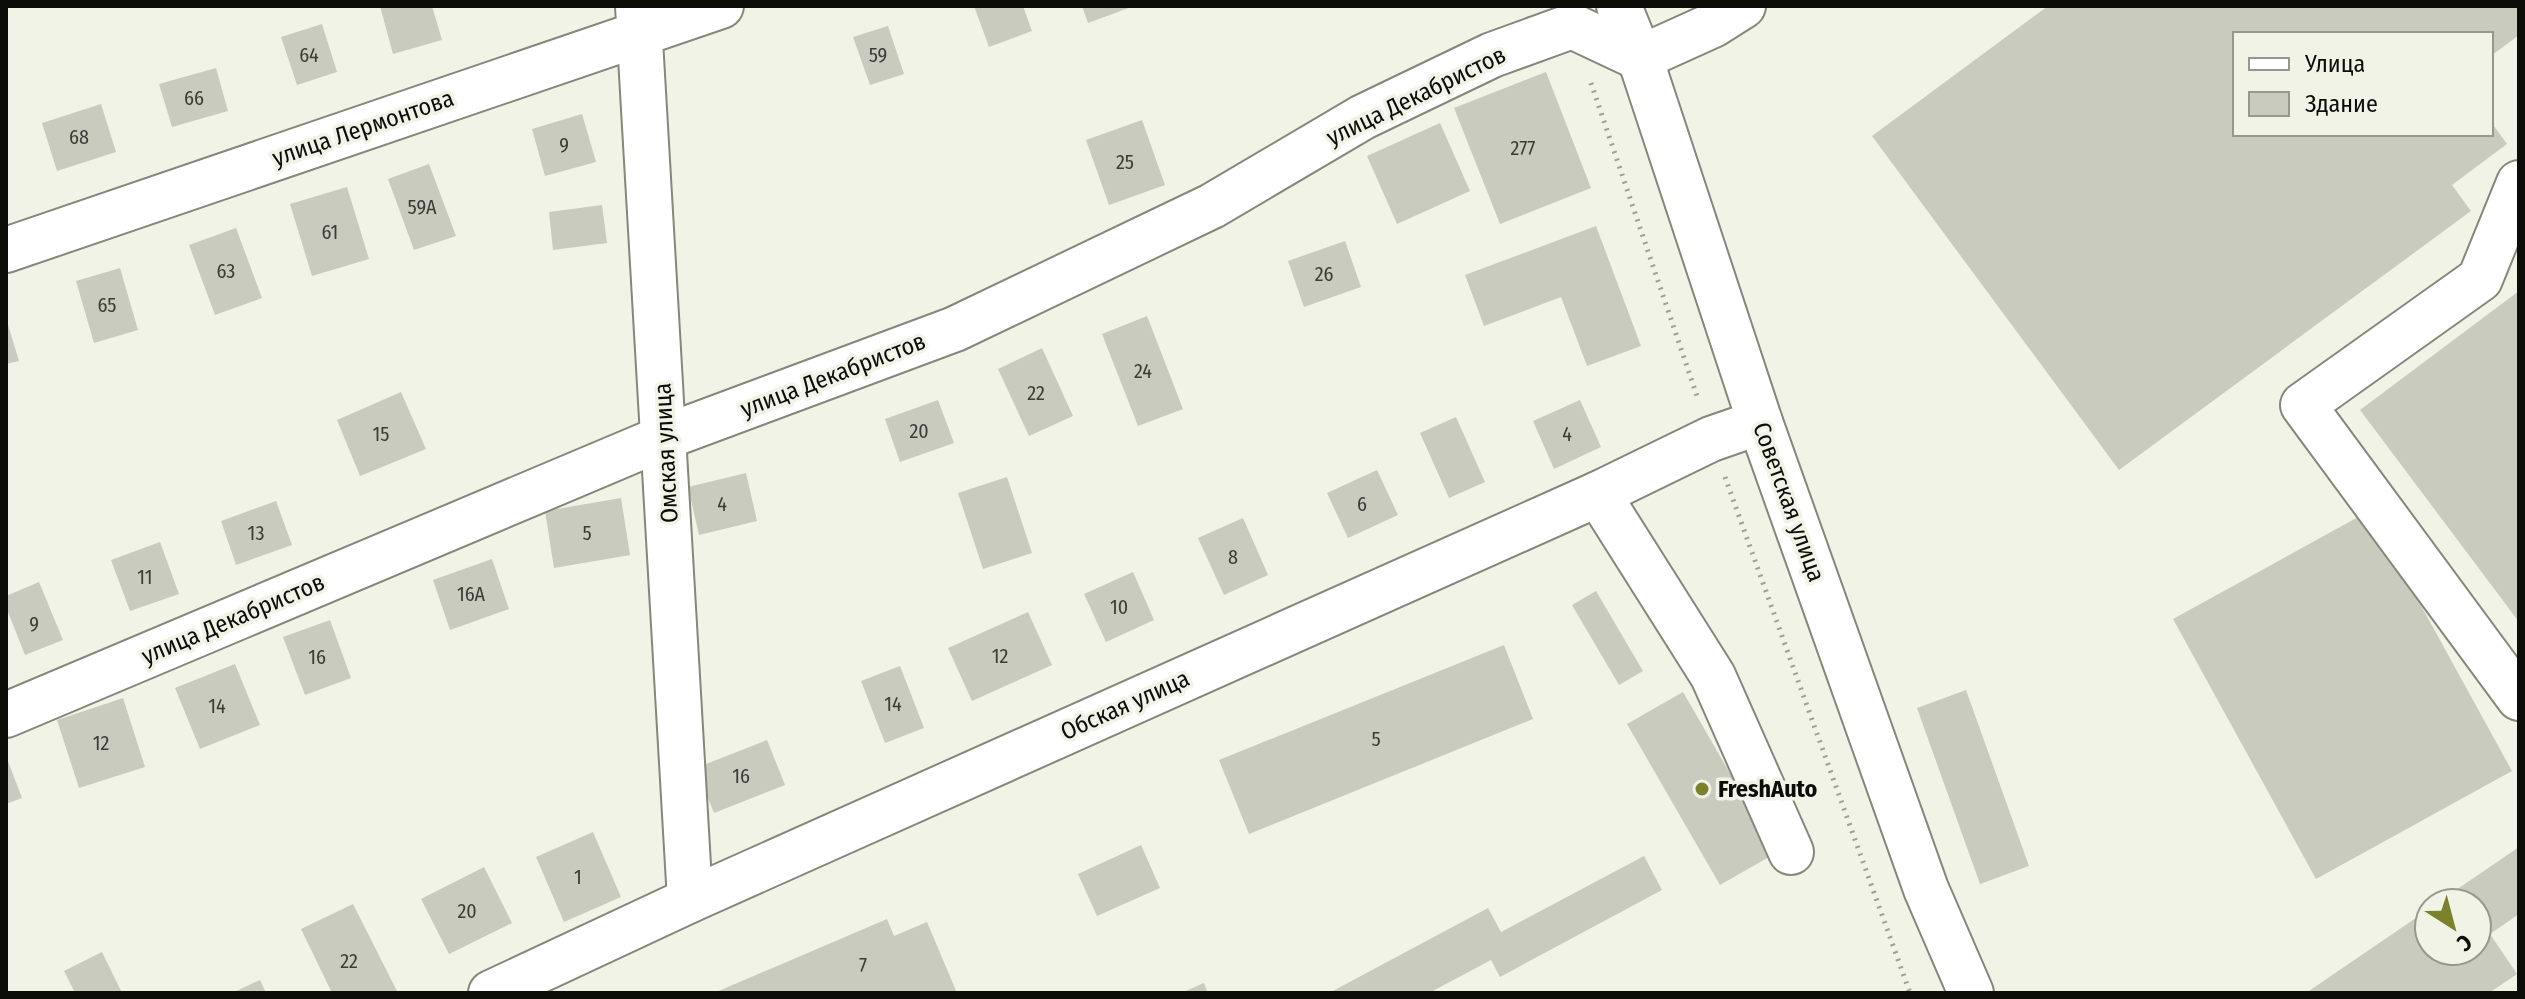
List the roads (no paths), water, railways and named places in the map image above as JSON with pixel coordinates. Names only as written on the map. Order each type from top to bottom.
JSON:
[{"type":"street","name":"улица Лермонтова","points":[[6,250],[639,19],[721,6]]},
{"type":"street","name":"Советская улица","points":[[1619,6],[1640,58],[1760,422],[1926,889],[1971,993]]},
{"type":"street","points":[[1640,58],[1713,25],[1743,6]]},
{"type":"street","name":"Омская улица","points":[[639,19],[690,900]]},
{"type":"street","name":"улица Декабристов","points":[[6,715],[665,437],[955,329],[1212,206],[1363,117],[1492,55],[1572,26],[1640,58]]},
{"type":"street","points":[[2519,183],[2480,279],[2303,405],[2519,698]]},
{"type":"street","name":"Обская улица","points":[[491,993],[690,900],[1598,494],[1711,439],[1760,422]]},
{"type":"street","points":[[1598,494],[1713,676],[1791,852]]},
{"type":"place","name":"FreshAuto","points":[[1702,789]]}]
